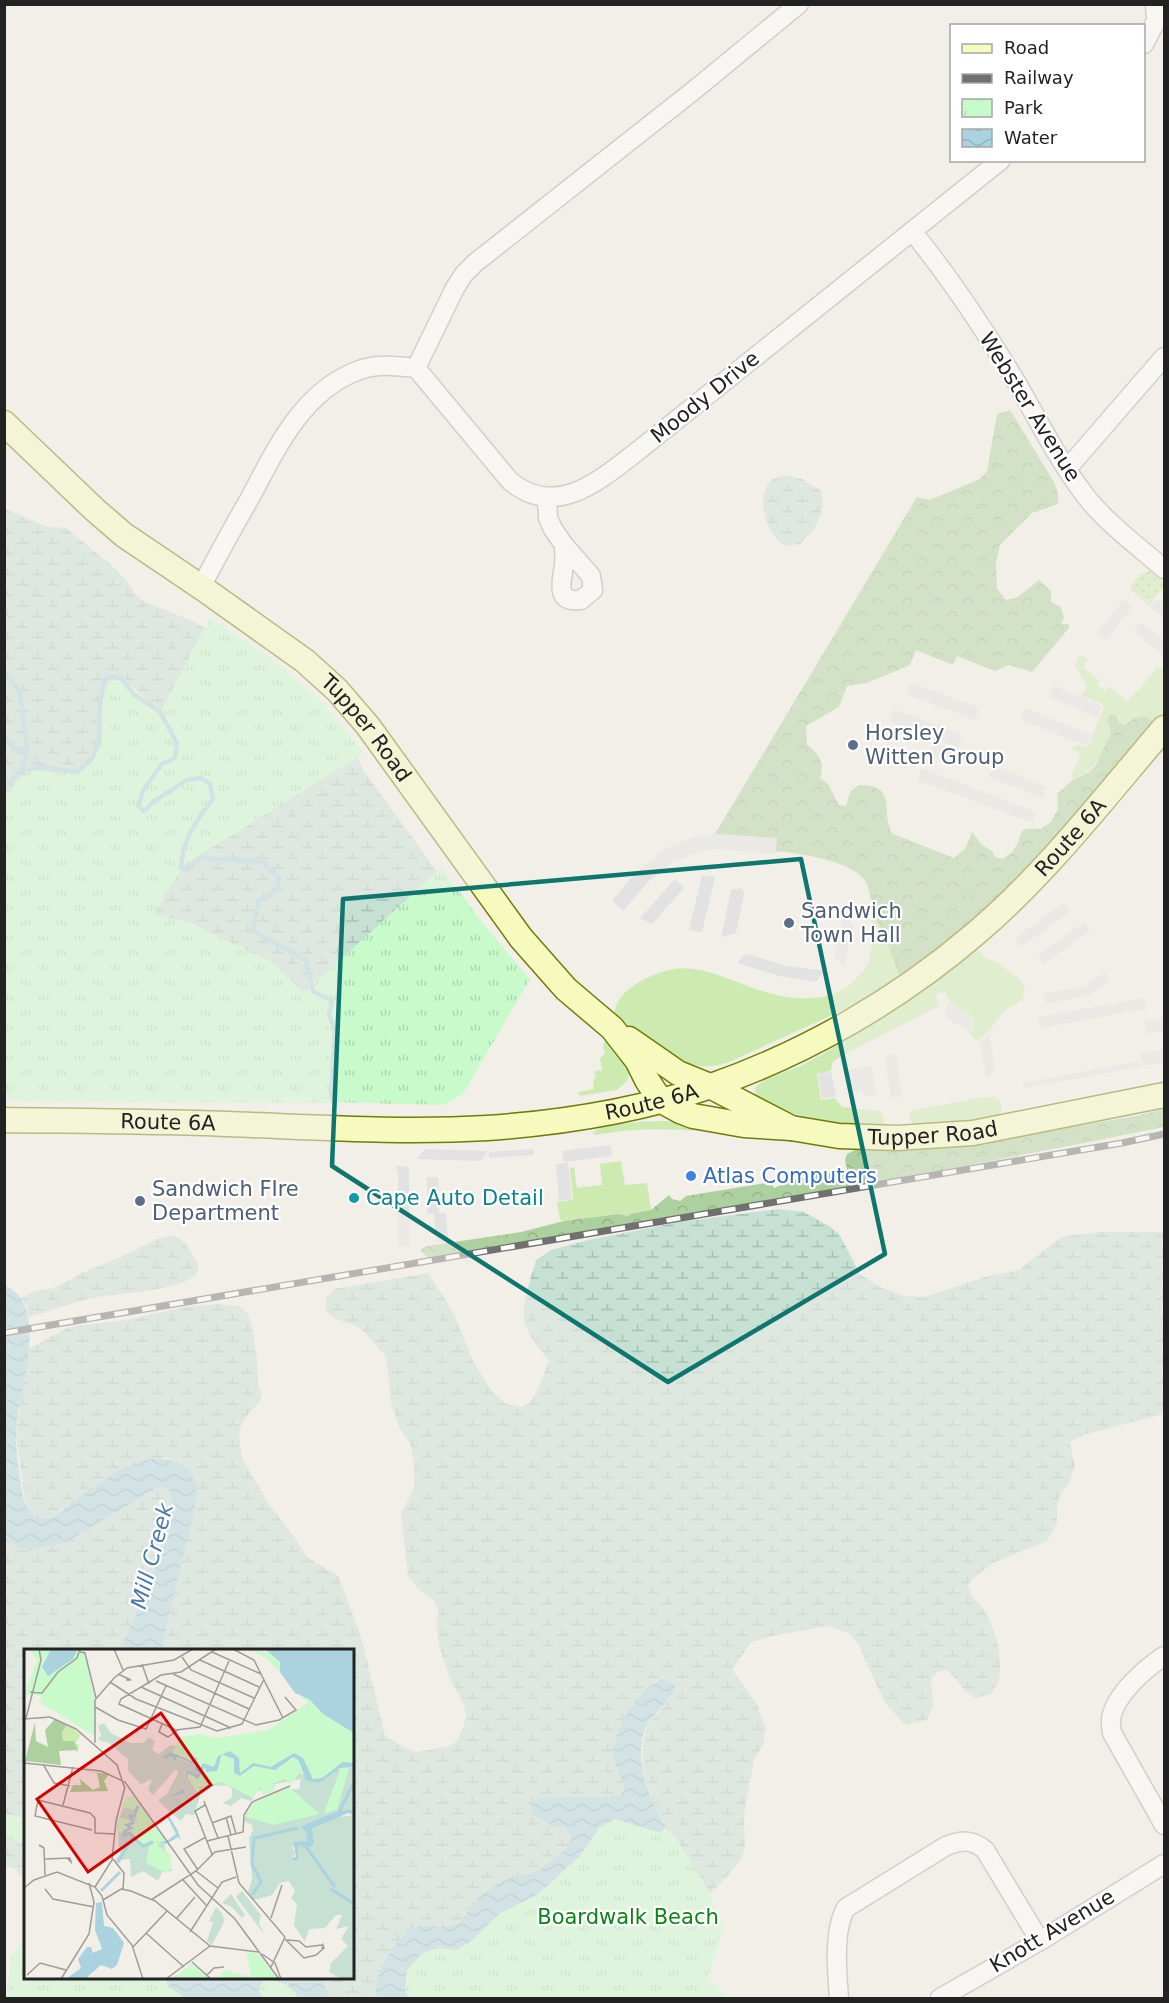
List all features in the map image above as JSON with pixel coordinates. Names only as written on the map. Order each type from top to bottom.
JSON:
[{"type":"main road","name":"Tupper Road","points":[[4,423],[124,535],[305,661],[337,690],[368,726],[521,938],[566,989],[612,1028],[678,1073],[710,1086],[791,1128],[866,1138],[949,1135],[992,1130],[1164,1095]]},
{"type":"main road","name":"Route 6A","points":[[4,1120],[309,1128],[464,1129],[571,1119],[660,1100],[710,1086],[778,1059],[841,1027],[888,999],[959,947],[1024,888],[1164,728]]},
{"type":"main road","name":"Tupper Road","points":[[612,1028],[637,1060],[660,1100]]},
{"type":"main road","points":[[660,1100],[693,1116],[755,1127],[791,1128]]},
{"type":"street","points":[[416,368],[455,288],[474,263],[693,91],[799,4]]},
{"type":"street","points":[[1145,41],[1156,21],[1155,4]]},
{"type":"street","name":"Moody Drive","points":[[547,498],[581,491],[610,473],[998,162]]},
{"type":"street","name":"Webster Avenue","points":[[912,231],[996,350],[1067,469],[1096,508],[1164,569]]},
{"type":"street","points":[[1067,469],[1164,357]]},
{"type":"street","points":[[201,587],[289,428],[315,397],[342,377],[381,365],[416,368],[510,481],[520,489],[547,498],[548,518],[564,545]]},
{"type":"street","points":[[1164,1656],[1143,1671],[1119,1700],[1111,1718],[1112,1733],[1164,1825]]},
{"type":"street","points":[[839,1998],[837,1979],[839,1937],[841,1917],[846,1908],[946,1845],[958,1841],[969,1840],[986,1850],[1040,1941]]},
{"type":"street","name":"Knott Avenue","points":[[940,1998],[1040,1941],[1164,1864]]},
{"type":"highlighted area","points":[[801,859],[885,1254],[668,1382],[332,1166],[343,899]]},
{"type":"green space","points":[[1010,410],[1054,482],[1058,493],[1058,504],[1032,513],[1000,545],[996,563],[997,589],[1006,600],[1018,597],[1039,580],[1051,591],[1051,602],[1061,607],[1064,618],[1061,624],[1069,624],[1069,628],[1032,672],[1009,665],[995,671],[957,656],[953,665],[916,650],[910,665],[867,683],[847,686],[839,707],[806,726],[807,744],[818,755],[821,763],[820,778],[828,784],[839,805],[846,806],[850,792],[859,785],[872,786],[880,790],[884,795],[889,826],[893,834],[954,858],[965,849],[972,832],[982,845],[992,851],[995,857],[1003,859],[1013,850],[1023,830],[1041,829],[1051,822],[1058,809],[1057,794],[1096,765],[1111,732],[1107,721],[1110,714],[1116,715],[1119,723],[1125,725],[1134,718],[1144,716],[1152,720],[1156,726],[1034,862],[972,924],[900,978],[888,944],[881,935],[879,924],[871,917],[869,892],[861,876],[840,864],[775,851],[777,838],[715,834],[917,497],[930,500],[980,479],[987,471],[997,414]]},
{"type":"green space","points":[[786,475],[802,479],[821,491],[823,504],[815,528],[800,544],[786,546],[770,529],[763,500],[769,483]]},
{"type":"green space","points":[[4,509],[48,527],[66,528],[110,564],[137,596],[145,602],[195,622],[303,690],[355,753],[364,771],[450,886],[428,1100],[391,1104],[352,1100],[326,1103],[5,903]]},
{"type":"green space","points":[[1151,570],[1164,579],[1164,590],[1156,595],[1148,605],[1130,587],[1140,574]]},
{"type":"green space","points":[[210,618],[273,660],[323,703],[364,753],[184,865],[154,914],[193,924],[273,963],[304,993],[442,867],[480,920],[530,979],[463,1094],[443,1105],[333,1102],[338,1032],[330,1103],[5,1101],[5,795],[24,775],[30,772],[68,772],[75,770],[92,757],[101,739],[103,700],[110,682],[123,677],[150,704],[161,711]]},
{"type":"green space","points":[[1080,654],[1088,660],[1083,667],[1100,681],[1097,685],[1105,691],[1108,686],[1128,701],[1156,666],[1164,670],[1164,716],[1156,726],[1134,718],[1125,725],[1107,721],[1111,731],[1098,760],[1088,771],[1073,780],[1071,776],[1080,756],[1071,748],[1078,745],[1088,746],[1104,707],[1080,695],[1086,690],[1086,685],[1075,665]]},
{"type":"green space","points":[[871,917],[880,926],[883,939],[888,943],[900,978],[850,1007],[727,1063],[717,1066],[698,1066],[682,1061],[645,1040],[614,1016],[618,1001],[632,987],[656,974],[686,968],[710,972],[783,996],[808,998],[833,994],[854,981],[867,966],[872,934]]},
{"type":"green space","points":[[972,950],[980,951],[985,958],[996,962],[1020,979],[1025,988],[1023,999],[1004,1011],[990,1030],[978,1041],[971,1036],[973,1018],[951,1003],[944,991],[936,995],[939,1006],[836,1059],[832,1063],[831,1071],[817,1074],[821,1100],[835,1098],[842,1107],[879,1111],[884,1123],[874,1127],[859,1128],[820,1121],[781,1109],[756,1096],[755,1088],[758,1084],[800,1066],[845,1041],[889,1012]]},
{"type":"green space","points":[[607,1040],[629,1069],[628,1080],[617,1090],[580,1096],[578,1092],[594,1089],[593,1080],[596,1078],[594,1071],[602,1070],[600,1059],[605,1053],[603,1044]]},
{"type":"green space","points":[[994,1097],[1001,1102],[1002,1111],[998,1117],[960,1124],[913,1125],[909,1116],[914,1110]]},
{"type":"green space","points":[[1164,1109],[1164,1127],[981,1163],[428,1258],[420,1250],[427,1246],[521,1232],[564,1221],[618,1214],[628,1216],[651,1210],[669,1195],[672,1199],[680,1201],[686,1196],[771,1182],[774,1188],[786,1179],[793,1180],[825,1173],[840,1174],[847,1170],[845,1160],[847,1154],[855,1150],[912,1151],[961,1146],[1136,1116]]},
{"type":"green space","points":[[666,1121],[779,1138],[775,1140],[663,1129],[618,1131],[596,1135],[592,1133],[616,1125]]},
{"type":"green space","points":[[621,1161],[625,1185],[647,1183],[651,1210],[628,1216],[618,1214],[560,1220],[557,1202],[573,1200],[570,1168],[574,1167],[577,1188],[602,1185],[600,1164]]},
{"type":"green space","points":[[778,1209],[804,1212],[839,1234],[860,1274],[878,1286],[904,1296],[924,1297],[988,1276],[1019,1270],[1061,1237],[1099,1232],[1164,1232],[1164,1414],[1086,1434],[1070,1442],[1075,1466],[1070,1481],[1060,1495],[1057,1523],[1047,1541],[993,1563],[968,1585],[987,1615],[997,1642],[1000,1669],[998,1681],[991,1694],[975,1698],[966,1692],[947,1670],[938,1672],[931,1679],[933,1705],[927,1720],[905,1725],[886,1704],[859,1644],[848,1633],[828,1626],[751,1642],[732,1670],[756,1702],[766,1728],[763,1745],[754,1760],[744,1814],[745,1849],[740,1861],[705,1898],[408,1998],[666,1827],[647,1784],[643,1762],[646,1728],[676,1688],[670,1682],[662,1679],[654,1682],[627,1714],[615,1739],[625,1785],[621,1796],[537,1798],[552,1826],[565,1827],[571,1837],[567,1848],[538,1871],[518,1875],[477,1899],[459,1923],[426,1926],[375,1994],[377,1998],[329,1998],[321,1979],[354,1979],[354,1849],[357,1845],[354,1835],[354,1649],[161,1649],[177,1582],[195,1480],[186,1469],[165,1457],[109,1476],[53,1516],[42,1519],[33,1516],[25,1502],[16,1434],[28,1349],[69,1327],[131,1319],[185,1307],[219,1304],[239,1306],[248,1314],[257,1358],[258,1386],[262,1394],[260,1401],[243,1420],[239,1435],[242,1458],[270,1506],[307,1557],[338,1576],[361,1636],[385,1735],[416,1752],[446,1747],[456,1742],[463,1729],[466,1716],[464,1705],[450,1679],[439,1645],[436,1621],[439,1613],[434,1601],[418,1589],[408,1576],[401,1514],[414,1488],[411,1445],[399,1427],[391,1402],[386,1356],[359,1327],[336,1319],[327,1312],[325,1306],[327,1297],[334,1289],[428,1273],[452,1310],[473,1361],[490,1388],[504,1403],[521,1407],[531,1402],[549,1360],[529,1334],[524,1318],[525,1301],[536,1260],[551,1250],[588,1240],[680,1222]]},
{"type":"green space","points":[[170,1236],[184,1242],[198,1264],[197,1273],[190,1279],[157,1289],[88,1299],[29,1317],[27,1307],[21,1298],[35,1291],[54,1288],[157,1239]]},
{"type":"green space","points":[[160,1486],[171,1493],[173,1507],[170,1531],[123,1643],[123,1649],[24,1649],[24,1881],[15,1868],[5,1866],[4,1535],[18,1548],[30,1550],[65,1543]]},
{"type":"green space","points":[[5,1814],[24,1818],[24,1843],[5,1838]]},
{"type":"green space","name":"Boardwalk Beach","points":[[588,1815],[650,1817],[674,1835],[710,1893],[724,1930],[708,1977],[727,1998],[392,1998],[392,1974],[428,1941],[562,1867]]},
{"type":"green space","points":[[24,1940],[24,1979],[312,1979],[321,1998],[5,1998],[11,1957]]},
{"type":"shaded area","points":[[1124,599],[1133,606],[1105,642],[1096,634]]},
{"type":"shaded area","points":[[1158,599],[1164,605],[1164,619],[1150,607]]},
{"type":"shaded area","points":[[1141,622],[1164,640],[1164,656],[1133,632]]},
{"type":"shaded area","points":[[910,682],[980,708],[975,720],[906,694]]},
{"type":"shaded area","points":[[1054,685],[1102,706],[1097,718],[1049,697]]},
{"type":"shaded area","points":[[1025,708],[1091,735],[1087,746],[1020,720]]},
{"type":"shaded area","points":[[894,709],[963,735],[958,747],[889,721]]},
{"type":"shaded area","points":[[934,742],[956,750],[953,761],[930,753]]},
{"type":"shaded area","points":[[993,765],[1047,787],[1043,798],[988,777]]},
{"type":"shaded area","points":[[921,768],[1036,812],[1032,823],[917,780]]},
{"type":"shaded area","points":[[715,834],[777,838],[775,854],[715,849],[695,853],[672,863],[649,881],[623,911],[612,901],[638,870],[665,849],[691,838]]},
{"type":"shaded area","points":[[702,875],[715,877],[702,932],[689,930]]},
{"type":"shaded area","points":[[675,879],[684,888],[652,924],[640,918]]},
{"type":"shaded area","points":[[742,888],[744,894],[736,933],[721,937],[731,890]]},
{"type":"shaded area","points":[[1063,903],[1070,912],[1021,947],[1015,938]]},
{"type":"shaded area","points":[[847,917],[854,925],[844,967],[834,954],[842,921]]},
{"type":"shaded area","points":[[1084,922],[1090,931],[1044,964],[1038,955]]},
{"type":"shaded area","points":[[746,954],[787,966],[824,971],[816,982],[780,976],[737,963]]},
{"type":"shaded area","points":[[1105,972],[1110,980],[1089,995],[1046,1004],[1044,993],[1084,987]]},
{"type":"shaded area","points":[[1144,998],[1146,1009],[1040,1028],[1038,1017]]},
{"type":"shaded area","points":[[947,1002],[972,1018],[971,1034],[945,1016]]},
{"type":"shaded area","points":[[1164,1017],[1164,1030],[1147,1034],[1144,1022]]},
{"type":"shaded area","points":[[989,1033],[995,1069],[986,1079],[980,1043]]},
{"type":"shaded area","points":[[1164,1049],[1164,1062],[1143,1066],[1140,1054]]},
{"type":"shaded area","points":[[896,1054],[902,1096],[891,1098],[885,1056]]},
{"type":"shaded area","points":[[1140,1061],[1141,1067],[1024,1088],[1023,1083]]},
{"type":"shaded area","points":[[871,1065],[876,1095],[863,1097],[862,1091],[850,1093],[845,1070]]},
{"type":"shaded area","points":[[831,1072],[836,1096],[822,1099],[818,1074]]},
{"type":"shaded area","points":[[611,1145],[612,1156],[564,1162],[562,1151]]},
{"type":"shaded area","points":[[425,1149],[488,1151],[481,1161],[416,1159]]},
{"type":"shaded area","points":[[534,1149],[534,1155],[489,1158],[489,1152]]},
{"type":"shaded area","points":[[568,1163],[572,1199],[559,1201],[556,1164]]},
{"type":"shaded area","points":[[395,1166],[409,1167],[409,1247],[398,1246],[398,1173]]},
{"type":"shaded area","points":[[427,1177],[438,1177],[439,1213],[446,1213],[448,1241],[436,1242],[434,1214],[427,1214]]},
{"type":"water","points":[[4,1285],[19,1295],[27,1311],[30,1330],[16,1439],[24,1501],[33,1514],[43,1519],[54,1516],[98,1483],[140,1461],[169,1460],[183,1466],[192,1474],[196,1489],[195,1506],[161,1649],[123,1649],[123,1643],[170,1531],[173,1507],[171,1493],[160,1486],[65,1543],[30,1550],[18,1548],[5,1535]]},
{"type":"water","points":[[662,1679],[676,1687],[645,1729],[641,1754],[649,1793],[666,1827],[661,1833],[615,1819],[600,1827],[580,1856],[538,1894],[499,1914],[470,1942],[457,1950],[438,1948],[423,1953],[407,1970],[405,1990],[408,1998],[377,1998],[376,1990],[381,1971],[392,1950],[405,1934],[418,1927],[459,1923],[477,1899],[491,1887],[518,1875],[538,1871],[567,1848],[571,1837],[565,1827],[552,1826],[531,1813],[531,1806],[537,1798],[621,1796],[625,1785],[614,1759],[613,1749],[616,1738],[621,1725],[636,1702],[653,1684]]},
{"type":"water","points":[[165,1979],[321,1979],[329,1998],[298,1998],[292,1989],[284,1984],[264,1980],[258,1990],[263,1998],[185,1998],[169,1987]]},
{"type":"waterway","name":"Mill Creek","points":[[4,671],[20,692],[27,752],[21,770],[4,789]]},
{"type":"waterway","points":[[21,770],[42,767],[77,772],[92,759],[99,741],[100,704],[104,680],[113,676],[123,680],[133,694],[160,712],[177,743],[175,758],[162,764],[144,789],[138,806],[144,811],[153,802],[187,780],[202,778],[210,784],[213,799],[191,831],[184,849],[181,868],[188,870],[200,858],[262,862],[279,877],[277,890],[259,901],[253,930],[306,960],[313,991],[332,1001],[329,1015],[335,1029],[331,1096]]},
{"type":"waterway","points":[[4,736],[13,748],[27,752]]},
{"type":"railway","points":[[4,1333],[1164,1134]]},
{"type":"place","name":"Horsley Witten Group","points":[[853,745]]},
{"type":"place","name":"Sandwich Town Hall","points":[[789,923]]},
{"type":"place","name":"Atlas Computers","points":[[691,1176]]},
{"type":"place","name":"Cape Auto Detail","points":[[354,1198]]},
{"type":"place","name":"Sandwich FIre Department","points":[[140,1201]]}]
